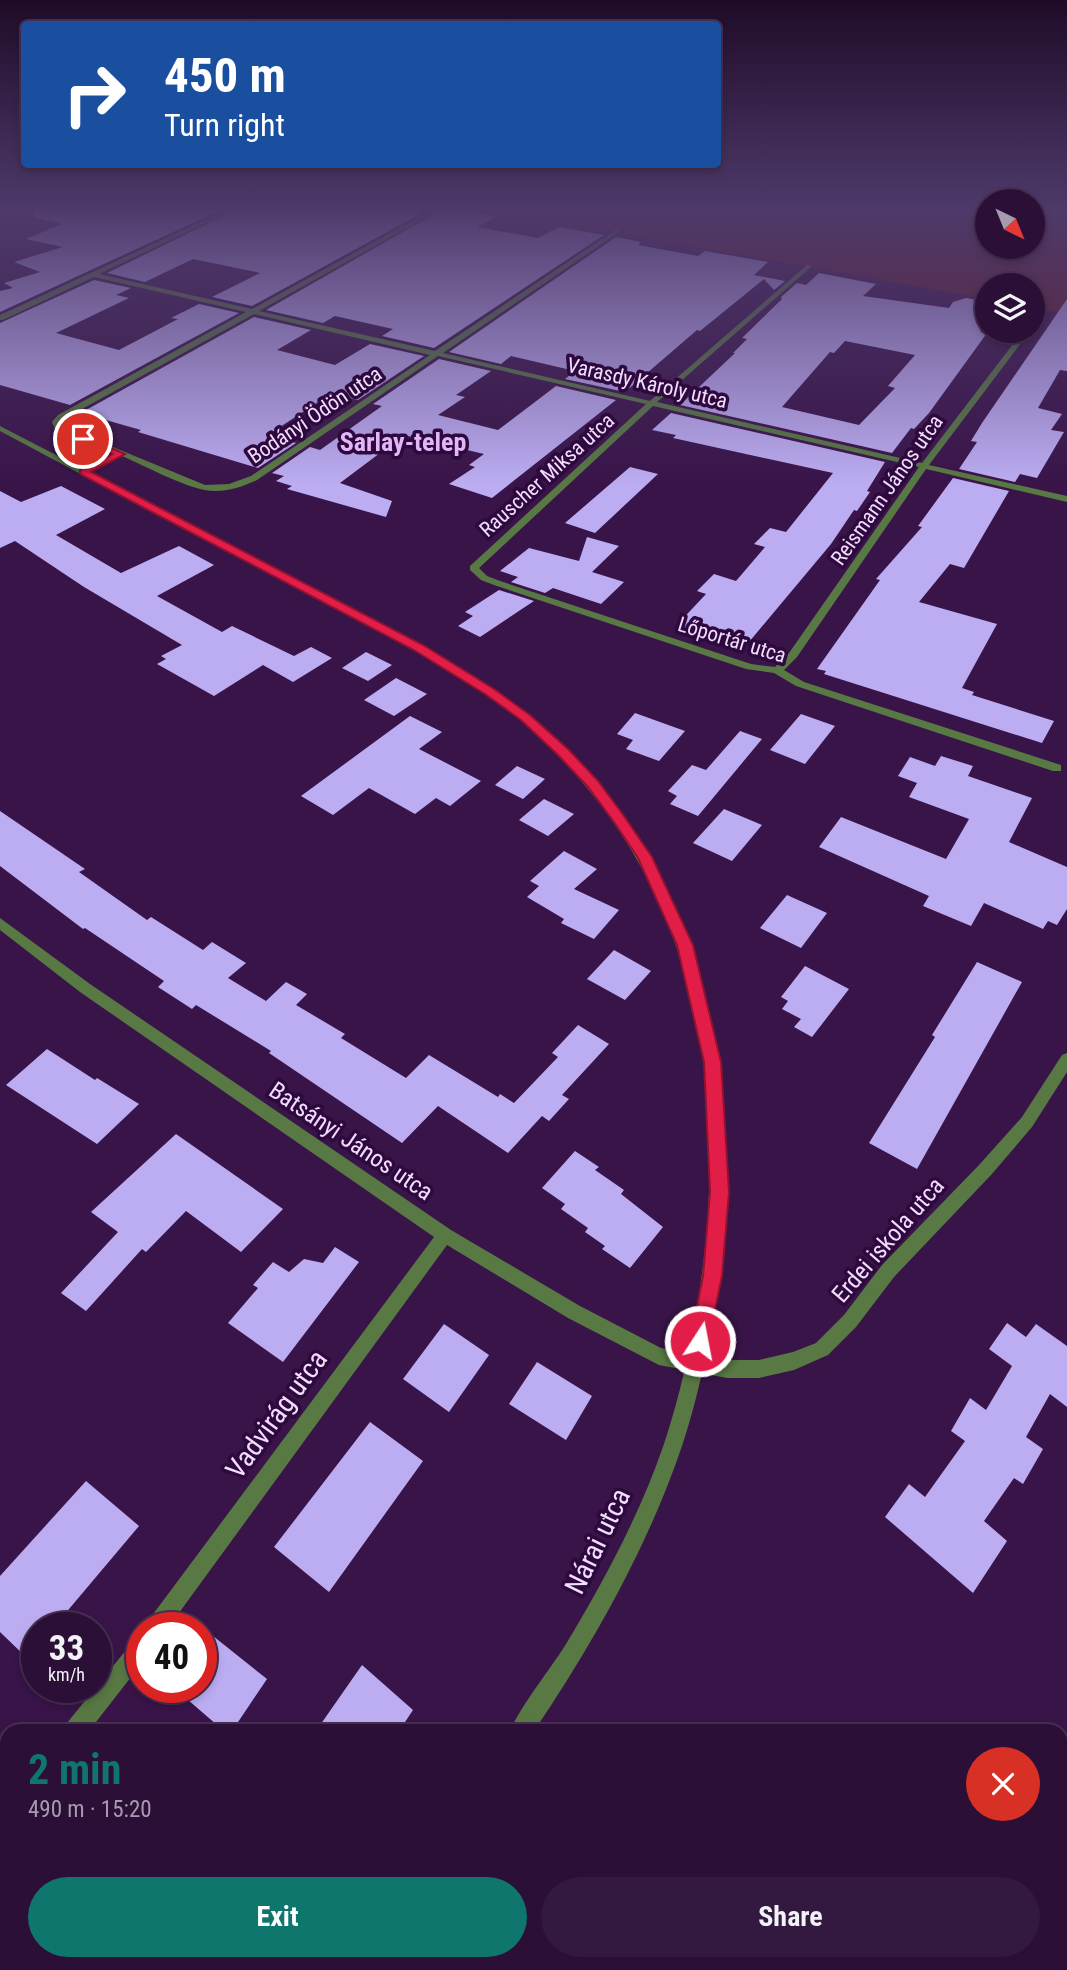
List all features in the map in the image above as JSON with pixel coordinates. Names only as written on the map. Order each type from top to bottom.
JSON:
[{"type":"street","points":[[0,318],[38,301]]},
{"type":"street","name":"Varasdy Károly utca","points":[[212,301],[1067,499]]},
{"type":"street","points":[[120,454],[64,431],[56,422],[269,301]]},
{"type":"street","name":"Bodányi Ödön utca","points":[[120,454],[203,487],[226,489],[240,485],[515,301]]},
{"type":"street","name":"Rauscher Miksa utca","points":[[477,573],[473,568],[478,561],[769,301]]},
{"type":"street","name":"Reismann János utca","points":[[777,670],[793,655],[923,466],[1018,343]]},
{"type":"street","name":"Nárai utca","points":[[0,428],[418,648],[478,684],[526,718],[593,784],[619,819],[645,857],[685,945],[712,1062],[720,1192],[713,1276],[695,1363],[670,1455],[603,1602],[525,1724]]},
{"type":"street","points":[[84,472],[120,454]]},
{"type":"street","name":"Lőportár utca","points":[[477,573],[497,583],[750,667],[777,670],[800,684],[1057,768]]},
{"type":"street","name":"Batsányi János utca","points":[[0,923],[85,988],[445,1235],[574,1312],[659,1356],[695,1363]]},
{"type":"street","name":"Erdei iskola utca","points":[[695,1363],[727,1369],[759,1370],[794,1361],[822,1349],[850,1321],[888,1271],[1018,1132],[1067,1059]]},
{"type":"street","name":"Vadvirág utca","points":[[167,1612],[445,1235]]},
{"type":"street","points":[[81,1724],[126,1666]]},
{"type":"shaded area","points":[[1045,301],[1067,301],[1067,314],[1045,309]]},
{"type":"building","points":[[0,301],[24,301],[0,312]]},
{"type":"building","points":[[48,301],[123,301],[56,333],[119,350],[178,319],[171,318],[199,304],[239,313],[70,405],[0,385],[0,323]]},
{"type":"building","points":[[229,301],[261,301],[252,306]]},
{"type":"building","points":[[282,301],[505,301],[434,348],[382,336],[393,329],[335,316],[323,323],[266,310]]},
{"type":"building","points":[[523,301],[737,301],[700,331],[697,330],[625,392],[565,379],[575,371],[511,356],[501,364],[449,352]]},
{"type":"building","points":[[780,301],[898,301],[949,308],[956,301],[975,301],[975,343],[980,343],[929,413],[914,429],[911,428],[892,453],[680,405],[747,339],[742,338]],"holes":[[[845,341],[915,355],[888,386],[895,388],[859,425],[782,407],[830,352],[834,353]]]},
{"type":"building","points":[[1067,301],[1067,371],[1060,370],[1038,408],[1062,414],[1051,430],[1064,432],[1037,478],[1020,474],[1015,482],[959,469],[977,442],[971,441],[1037,343],[1045,343],[1045,331]]},
{"type":"building","points":[[254,317],[311,330],[277,350],[335,365],[370,344],[424,356],[358,400],[330,394],[268,435],[296,443],[258,468],[138,432],[141,430],[95,417],[100,414],[86,410]]},
{"type":"building","points":[[439,359],[491,371],[456,395],[465,397],[438,415],[498,430],[556,386],[616,400],[492,498],[449,484],[475,467],[469,465],[484,454],[404,435],[340,483],[392,501],[386,517],[287,489],[292,486],[276,481],[284,476],[272,473],[310,447],[320,450],[382,406],[373,404]]},
{"type":"building","points":[[671,413],[885,462],[857,511],[854,510],[831,544],[744,648],[676,626],[706,594],[697,591],[714,574],[736,581],[765,547],[754,544],[770,528],[786,532],[833,473],[673,438],[676,435],[652,430]]},
{"type":"building","points":[[630,467],[658,474],[595,533],[565,523]]},
{"type":"building","points":[[953,478],[1009,491],[964,568],[950,564],[919,602],[997,624],[962,688],[974,692],[972,695],[1054,721],[1042,743],[824,674],[826,671],[817,669],[880,580],[876,579],[922,527],[918,526]]},
{"type":"building","points":[[61,486],[105,509],[56,535],[121,573],[179,546],[214,565],[157,596],[222,632],[232,626],[294,656],[311,647],[332,658],[293,682],[263,665],[214,696],[157,664],[166,659],[161,656],[182,645],[84,587],[15,541],[0,548],[0,491],[21,502]]},
{"type":"building","points":[[587,537],[619,546],[592,572],[624,582],[601,604],[553,588],[545,593],[511,582],[518,577],[500,571],[529,548],[579,561]]},
{"type":"building","points":[[499,590],[534,601],[480,637],[458,626],[473,616],[465,612]]},
{"type":"building","points":[[366,652],[392,665],[368,681],[342,668]]},
{"type":"building","points":[[396,678],[427,694],[394,716],[364,700]]},
{"type":"building","points":[[635,713],[685,731],[659,761],[626,749],[633,740],[617,734]]},
{"type":"building","points":[[801,714],[835,726],[805,764],[770,750]]},
{"type":"building","points":[[410,716],[442,732],[419,749],[481,781],[450,806],[436,798],[415,814],[369,788],[333,815],[301,796]]},
{"type":"building","points":[[740,731],[762,739],[698,816],[670,804],[677,796],[668,791],[692,765],[706,770]]},
{"type":"building","points":[[941,756],[973,766],[968,776],[1032,798],[1009,842],[1067,867],[1067,909],[1057,925],[1048,921],[1043,929],[984,903],[971,926],[923,906],[929,896],[819,847],[841,817],[946,859],[969,819],[909,797],[917,783],[898,776],[910,757],[935,766]]},
{"type":"building","points":[[517,766],[545,779],[523,799],[495,785]]},
{"type":"building","points":[[544,799],[574,814],[548,836],[519,820]]},
{"type":"building","points":[[724,809],[762,825],[732,861],[693,843]]},
{"type":"building","points":[[0,811],[85,869],[79,872],[147,920],[151,917],[203,950],[212,942],[246,963],[228,978],[266,1001],[286,982],[307,994],[296,1005],[345,1034],[341,1038],[406,1078],[429,1055],[498,1097],[500,1094],[514,1103],[558,1057],[552,1053],[578,1025],[609,1044],[562,1095],[569,1099],[549,1121],[542,1116],[508,1153],[438,1106],[402,1143],[269,1053],[271,1051],[196,1005],[192,1009],[158,987],[164,981],[83,929],[0,866]]},
{"type":"building","points":[[564,851],[597,869],[574,889],[619,910],[594,939],[561,923],[564,919],[527,897],[539,886],[530,881]]},
{"type":"building","points":[[787,895],[827,913],[801,948],[760,928]]},
{"type":"building","points":[[614,950],[651,971],[625,1000],[587,979]]},
{"type":"building","points":[[977,962],[1022,982],[917,1169],[869,1143],[935,1037],[932,1035]]},
{"type":"building","points":[[805,966],[849,989],[812,1037],[794,1027],[801,1019],[782,1009],[788,1001],[781,997]]},
{"type":"building","points":[[47,1049],[139,1104],[97,1144],[6,1085]]},
{"type":"building","points":[[176,1134],[283,1209],[241,1252],[186,1211],[146,1252],[142,1249],[86,1311],[61,1293],[118,1232],[91,1212]]},
{"type":"building","points":[[575,1151],[599,1167],[595,1170],[624,1190],[621,1194],[663,1227],[630,1268],[602,1249],[605,1246],[585,1232],[588,1228],[561,1209],[565,1204],[542,1188]]},
{"type":"building","points":[[335,1247],[359,1262],[283,1362],[228,1323],[258,1288],[253,1285],[273,1262],[289,1272],[304,1259],[323,1263]]},
{"type":"building","points":[[1007,1323],[1026,1337],[1036,1324],[1067,1346],[1067,1407],[1050,1394],[1026,1437],[1043,1449],[1023,1484],[1014,1478],[984,1521],[1007,1541],[973,1593],[885,1517],[909,1484],[925,1497],[965,1441],[951,1431],[970,1398],[986,1410],[1012,1366],[989,1349]]},
{"type":"building","points":[[444,1324],[489,1355],[449,1412],[403,1379]]},
{"type":"building","points":[[537,1362],[592,1396],[566,1440],[509,1404]]},
{"type":"building","points":[[370,1422],[423,1461],[329,1592],[274,1547]]},
{"type":"building","points":[[86,1481],[139,1526],[66,1612],[21,1612],[21,1652],[0,1632],[0,1576]]},
{"type":"building","points":[[217,1639],[267,1679],[237,1724],[216,1724],[192,1703],[217,1703]]},
{"type":"building","points":[[362,1665],[413,1710],[404,1724],[321,1724]]},
{"type":"district","name":"Sarlay-telep","points":[[403,442]]},
{"type":"route","points":[[83,439],[120,454],[84,472],[418,648],[455,669],[526,718],[593,784],[645,857],[685,945],[712,1062],[720,1192],[713,1276],[700,1341]]}]
